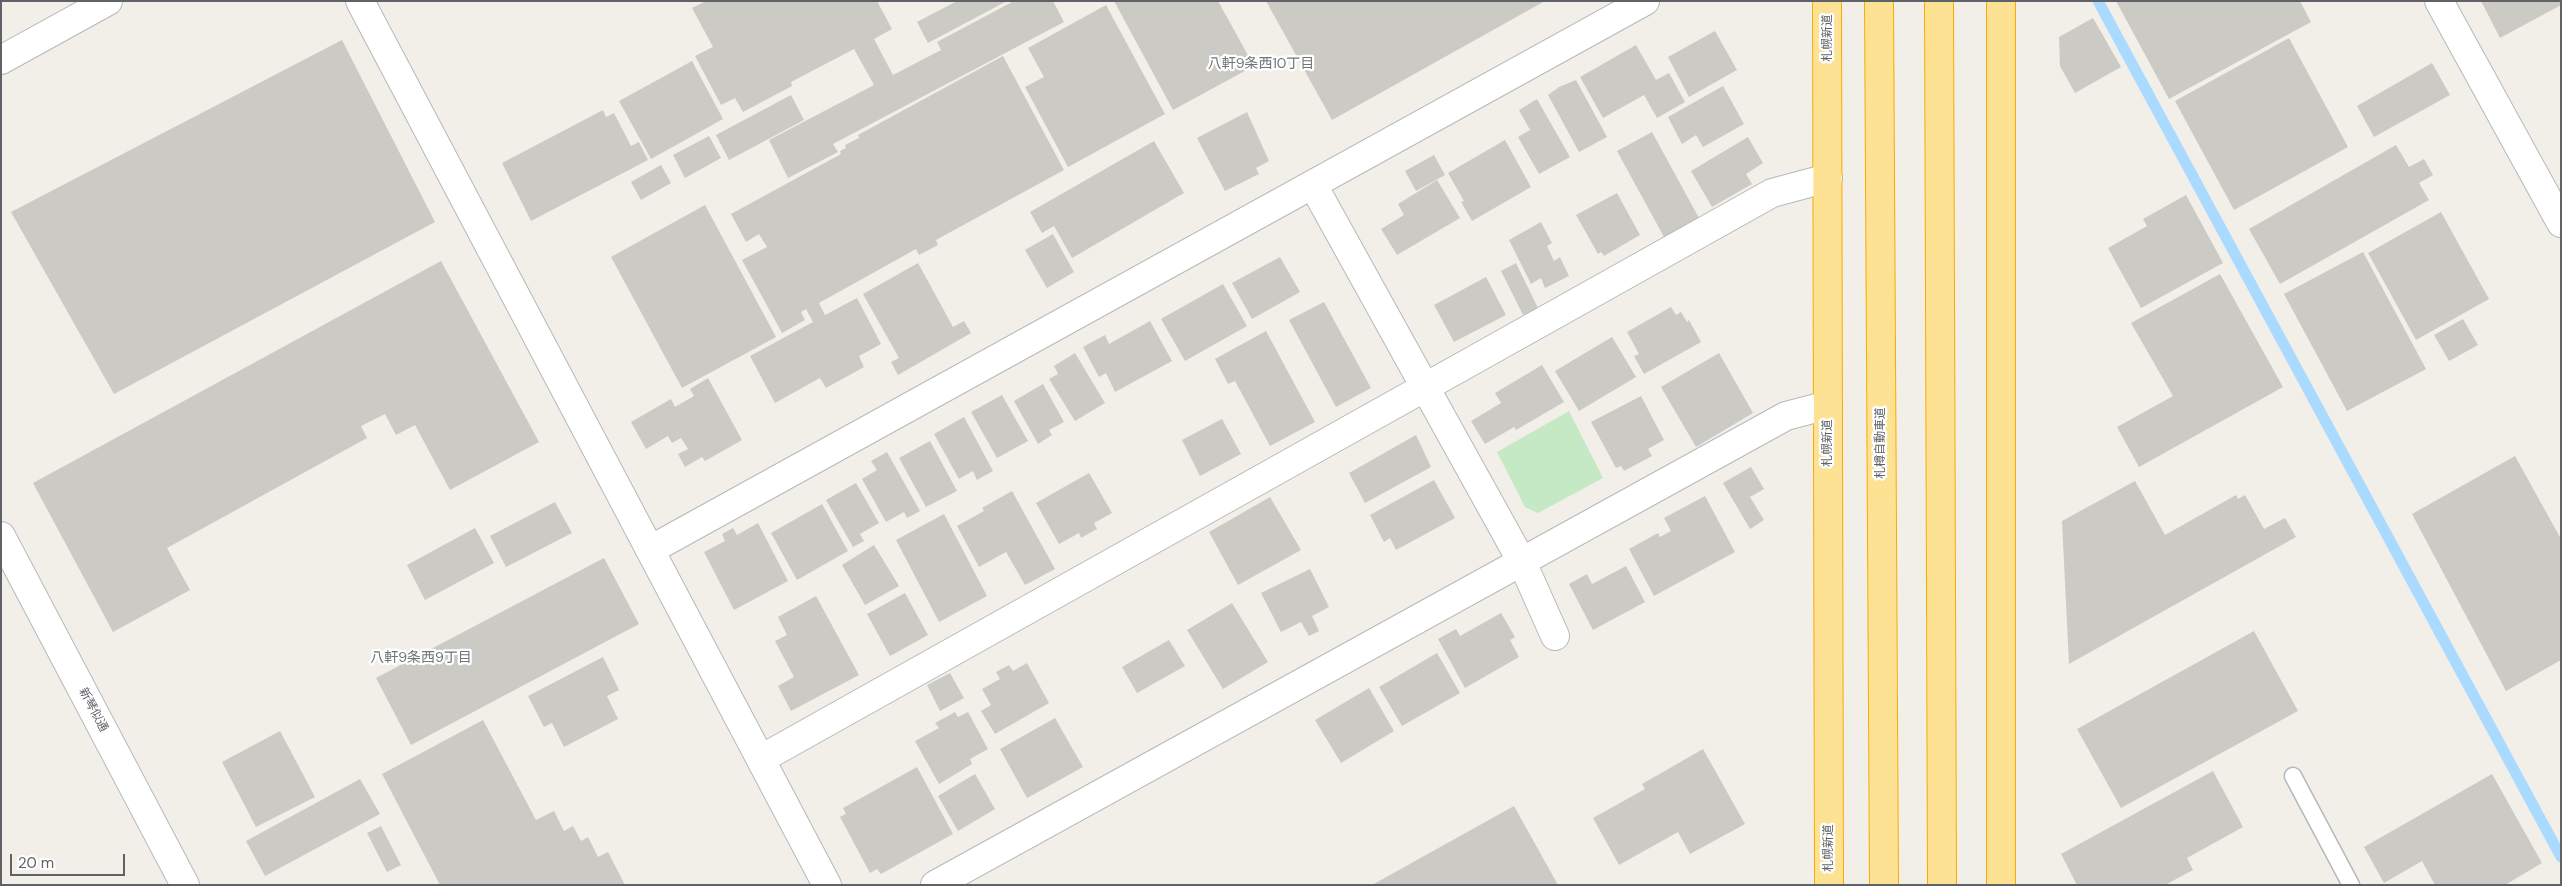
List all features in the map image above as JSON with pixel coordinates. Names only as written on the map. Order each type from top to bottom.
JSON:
[{"type":"highway","name":"札幌新道","points":[[1828,1],[1829,885]]},
{"type":"highway","name":"札樽自動車道","points":[[1879,1],[1884,885]]},
{"type":"highway","points":[[1939,1],[1942,885]]},
{"type":"highway","points":[[2001,1],[2001,885]]},
{"type":"street","points":[[1,60],[108,1]]},
{"type":"street","points":[[360,1],[827,885]]},
{"type":"street","points":[[650,550],[1645,1]]},
{"type":"street","points":[[2439,1],[2561,223]]},
{"type":"street","points":[[761,759],[1772,193],[1828,178]]},
{"type":"street","points":[[1312,184],[1522,562],[1555,636]]},
{"type":"street","points":[[936,885],[1786,416],[1828,405]]},
{"type":"street","name":"新琴似通","points":[[1,536],[185,885]]},
{"type":"lane","points":[[2293,776],[2351,885]]},
{"type":"green space","points":[[1569,411],[1603,478],[1538,513],[1525,507],[1497,452]]},
{"type":"building","points":[[706,1],[877,1],[892,29],[874,39],[893,75],[941,50],[937,42],[1014,1],[1053,1],[1064,22],[833,144],[838,152],[788,178],[769,140],[874,85],[854,49],[791,82],[792,86],[743,112],[735,98],[721,105],[695,56],[713,47],[692,8]]},
{"type":"building","points":[[957,1],[1007,1],[928,43],[917,22]]},
{"type":"building","points":[[1114,1],[1218,1],[1254,66],[1173,110]]},
{"type":"building","points":[[1266,1],[1545,1],[1332,120]]},
{"type":"building","points":[[2116,1],[2300,1],[2311,22],[2169,99]]},
{"type":"building","points":[[2481,1],[2561,1],[2561,5],[2500,38]]},
{"type":"building","points":[[1106,5],[1165,114],[1068,167],[1025,87],[1044,77],[1028,48]]},
{"type":"building","points":[[2093,18],[2121,67],[2075,93],[2060,66],[2059,37]]},
{"type":"building","points":[[1715,31],[1737,70],[1689,97],[1668,57]]},
{"type":"building","points":[[2289,38],[2348,147],[2234,210],[2175,101]]},
{"type":"building","points":[[342,40],[435,222],[114,394],[11,212]]},
{"type":"building","points":[[1636,45],[1656,80],[1669,73],[1685,102],[1657,118],[1644,95],[1603,118],[1580,77]]},
{"type":"building","points":[[1003,56],[1064,170],[936,240],[938,245],[919,255],[916,249],[819,303],[825,315],[857,298],[881,344],[859,356],[864,367],[826,388],[820,378],[775,403],[750,356],[813,322],[806,309],[801,312],[805,320],[782,333],[742,260],[767,247],[759,234],[746,242],[731,214],[841,154],[840,151],[846,148],[845,145],[859,138],[858,135]]},
{"type":"building","points":[[692,61],[723,119],[651,159],[619,101]]},
{"type":"building","points":[[2432,63],[2450,95],[2374,137],[2357,106]]},
{"type":"building","points":[[1576,80],[1607,137],[1579,152],[1548,95],[1559,87]]},
{"type":"building","points":[[1723,86],[1744,124],[1703,147],[1696,135],[1682,144],[1668,117]]},
{"type":"building","points":[[791,95],[804,120],[729,160],[716,135]]},
{"type":"building","points":[[1537,99],[1570,157],[1539,174],[1518,137],[1530,130],[1519,110]]},
{"type":"building","points":[[603,110],[606,117],[614,113],[631,146],[639,142],[648,160],[531,221],[502,163]]},
{"type":"building","points":[[1247,112],[1269,161],[1256,168],[1259,174],[1225,191],[1197,138]]},
{"type":"building","points":[[1652,132],[1699,218],[1664,237],[1617,151]]},
{"type":"building","points":[[709,136],[721,158],[685,178],[673,155]]},
{"type":"building","points":[[1748,137],[1763,163],[1746,174],[1752,184],[1712,207],[1691,171]]},
{"type":"building","points":[[1505,140],[1531,187],[1472,221],[1461,202],[1464,201],[1448,173]]},
{"type":"building","points":[[1154,141],[1184,193],[1072,258],[1054,226],[1042,233],[1030,212]]},
{"type":"building","points":[[2396,145],[2409,167],[2424,159],[2433,175],[2419,183],[2429,200],[2280,284],[2249,229]]},
{"type":"building","points":[[1434,155],[1445,175],[1416,191],[1405,171]]},
{"type":"building","points":[[661,165],[671,183],[641,200],[631,182]]},
{"type":"building","points":[[1437,180],[1460,218],[1397,255],[1381,229],[1404,215],[1398,204]]},
{"type":"building","points":[[1617,193],[1640,235],[1604,256],[1601,252],[1598,254],[1576,215]]},
{"type":"building","points":[[2186,195],[2223,263],[2141,308],[2108,248],[2147,226],[2143,219]]},
{"type":"building","points":[[705,205],[776,337],[682,388],[611,257]]},
{"type":"building","points":[[2441,212],[2489,299],[2416,340],[2368,253]]},
{"type":"building","points":[[1541,222],[1552,243],[1547,246],[1554,261],[1560,257],[1569,276],[1545,288],[1541,278],[1531,284],[1509,240]]},
{"type":"building","points":[[1053,234],[1074,272],[1047,288],[1025,250]]},
{"type":"building","points":[[2363,252],[2426,369],[2347,411],[2284,294]]},
{"type":"building","points":[[1280,257],[1300,292],[1252,319],[1232,283]]},
{"type":"building","points":[[441,261],[539,442],[450,490],[415,425],[396,435],[385,414],[361,426],[367,438],[167,548],[190,590],[113,632],[33,483]]},
{"type":"building","points":[[918,263],[953,327],[964,321],[971,333],[898,375],[891,362],[899,358],[863,294]]},
{"type":"building","points":[[1516,263],[1538,308],[1523,315],[1501,271]]},
{"type":"building","points":[[2220,274],[2283,387],[2139,467],[2117,427],[2173,396],[2131,323]]},
{"type":"building","points":[[1486,277],[1506,315],[1454,342],[1434,305]]},
{"type":"building","points":[[1223,284],[1247,326],[1185,361],[1161,319]]},
{"type":"building","points":[[1324,302],[1371,388],[1336,407],[1289,320]]},
{"type":"building","points":[[1671,307],[1676,315],[1681,312],[1687,322],[1689,320],[1701,342],[1644,374],[1634,356],[1639,354],[1627,332]]},
{"type":"building","points":[[2463,319],[2478,345],[2449,361],[2434,335]]},
{"type":"building","points":[[1150,321],[1172,361],[1115,392],[1106,373],[1099,377],[1083,347],[1105,335],[1109,344]]},
{"type":"building","points":[[1266,331],[1315,422],[1270,446],[1235,381],[1228,384],[1215,359]]},
{"type":"building","points":[[1612,337],[1636,377],[1579,411],[1555,371]]},
{"type":"building","points":[[1075,353],[1105,403],[1075,421],[1049,379],[1058,374],[1054,366]]},
{"type":"building","points":[[1719,353],[1753,413],[1696,447],[1661,387]]},
{"type":"building","points":[[1542,365],[1564,402],[1516,430],[1514,427],[1485,444],[1471,421],[1501,403],[1495,393]]},
{"type":"building","points":[[708,378],[742,440],[705,461],[702,457],[685,467],[678,454],[688,449],[681,438],[672,443],[668,436],[646,449],[631,422],[671,399],[675,407],[694,396],[690,389]]},
{"type":"building","points":[[1043,384],[1064,422],[1049,430],[1052,435],[1038,444],[1014,401]]},
{"type":"building","points":[[1002,395],[1028,441],[997,458],[971,412]]},
{"type":"building","points":[[1641,396],[1664,440],[1648,449],[1652,456],[1624,471],[1621,466],[1616,468],[1591,422]]},
{"type":"building","points":[[964,417],[993,471],[977,480],[973,471],[959,479],[934,434]]},
{"type":"building","points":[[1222,419],[1241,454],[1200,476],[1182,440]]},
{"type":"building","points":[[1416,435],[1431,467],[1365,503],[1349,473]]},
{"type":"building","points":[[930,441],[957,491],[926,507],[899,458]]},
{"type":"building","points":[[887,452],[920,511],[907,518],[904,512],[886,522],[862,479],[877,470],[871,461]]},
{"type":"building","points":[[2515,456],[2561,539],[2561,660],[2506,691],[2412,514]]},
{"type":"building","points":[[1751,467],[1764,489],[1750,497],[1764,520],[1750,529],[1723,483]]},
{"type":"building","points":[[1089,473],[1112,513],[1094,523],[1097,529],[1081,538],[1079,533],[1059,544],[1036,503]]},
{"type":"building","points":[[1434,480],[1455,518],[1396,550],[1390,538],[1384,542],[1370,515]]},
{"type":"building","points":[[2135,481],[2165,535],[2236,495],[2238,499],[2245,495],[2264,529],[2285,518],[2296,537],[2069,664],[2062,521]]},
{"type":"building","points":[[856,483],[879,523],[860,534],[864,541],[853,547],[826,500]]},
{"type":"building","points":[[1012,491],[1055,569],[1025,585],[1006,552],[979,567],[957,526],[984,511],[982,508]]},
{"type":"building","points":[[1705,496],[1735,552],[1654,596],[1629,549],[1658,533],[1660,537],[1671,531],[1664,518]]},
{"type":"building","points":[[1270,497],[1301,550],[1238,585],[1209,532]]},
{"type":"building","points":[[555,502],[572,533],[506,567],[490,536]]},
{"type":"building","points":[[822,504],[848,551],[797,580],[771,533]]},
{"type":"building","points":[[944,514],[987,596],[939,622],[896,540]]},
{"type":"building","points":[[758,523],[788,581],[734,610],[704,552],[725,541],[722,534],[733,528],[737,535]]},
{"type":"building","points":[[475,528],[494,563],[425,600],[407,565]]},
{"type":"building","points":[[874,545],[899,586],[865,605],[842,565]]},
{"type":"building","points":[[604,558],[639,624],[411,745],[376,678]]},
{"type":"building","points":[[1626,566],[1645,602],[1593,630],[1569,584],[1587,574],[1592,584]]},
{"type":"building","points":[[1310,569],[1329,607],[1312,616],[1319,631],[1309,636],[1301,622],[1281,632],[1261,593]]},
{"type":"building","points":[[905,593],[928,635],[890,656],[867,614]]},
{"type":"building","points":[[816,596],[859,675],[791,711],[778,686],[794,677],[775,641],[787,635],[778,617]]},
{"type":"building","points":[[1232,603],[1268,662],[1223,689],[1187,630]]},
{"type":"building","points":[[1501,613],[1515,637],[1510,640],[1519,657],[1465,688],[1438,639],[1456,629],[1460,636]]},
{"type":"building","points":[[2254,631],[2298,711],[2121,808],[2077,729]]},
{"type":"building","points":[[1169,640],[1185,666],[1137,693],[1122,667]]},
{"type":"building","points":[[1437,653],[1460,693],[1402,726],[1379,687]]},
{"type":"building","points":[[603,657],[619,690],[607,696],[618,719],[564,747],[552,723],[544,727],[528,696]]},
{"type":"building","points":[[1027,663],[1049,703],[995,734],[981,711],[991,705],[982,689],[1000,679],[996,672],[1009,665],[1013,671]]},
{"type":"building","points":[[950,673],[964,698],[940,711],[927,685]]},
{"type":"building","points":[[1369,688],[1394,731],[1341,763],[1315,720]]},
{"type":"building","points":[[955,712],[958,717],[968,712],[988,749],[970,759],[972,764],[939,784],[915,741],[939,728],[935,723]]},
{"type":"building","points":[[1055,718],[1083,767],[1027,798],[1000,749]]},
{"type":"building","points":[[483,720],[536,820],[554,811],[564,831],[573,826],[581,841],[588,837],[598,857],[608,852],[625,885],[440,885],[382,774]]},
{"type":"building","points":[[280,731],[315,797],[256,827],[222,762]]},
{"type":"building","points":[[1703,749],[1745,824],[1690,854],[1678,832],[1619,865],[1593,818],[1645,789],[1642,784]]},
{"type":"building","points":[[917,767],[953,834],[881,874],[877,869],[870,873],[840,817],[846,814],[843,808]]},
{"type":"building","points":[[2213,771],[2243,827],[2187,858],[2193,870],[2165,885],[2077,885],[2061,854]]},
{"type":"building","points":[[975,774],[995,809],[958,831],[938,796]]},
{"type":"building","points":[[2492,774],[2542,863],[2505,885],[2435,885],[2422,861],[2384,883],[2364,847]]},
{"type":"building","points":[[360,779],[380,814],[265,876],[246,841]]},
{"type":"building","points":[[1514,806],[1558,885],[1372,885]]},
{"type":"building","points":[[381,826],[401,865],[387,872],[367,833]]},
{"type":"waterway","points":[[2098,1],[2561,857]]},
{"type":"district","name":"八軒9条西10丁目","points":[[1261,64]]},
{"type":"district","name":"八軒9条西9丁目","points":[[421,658]]}]
